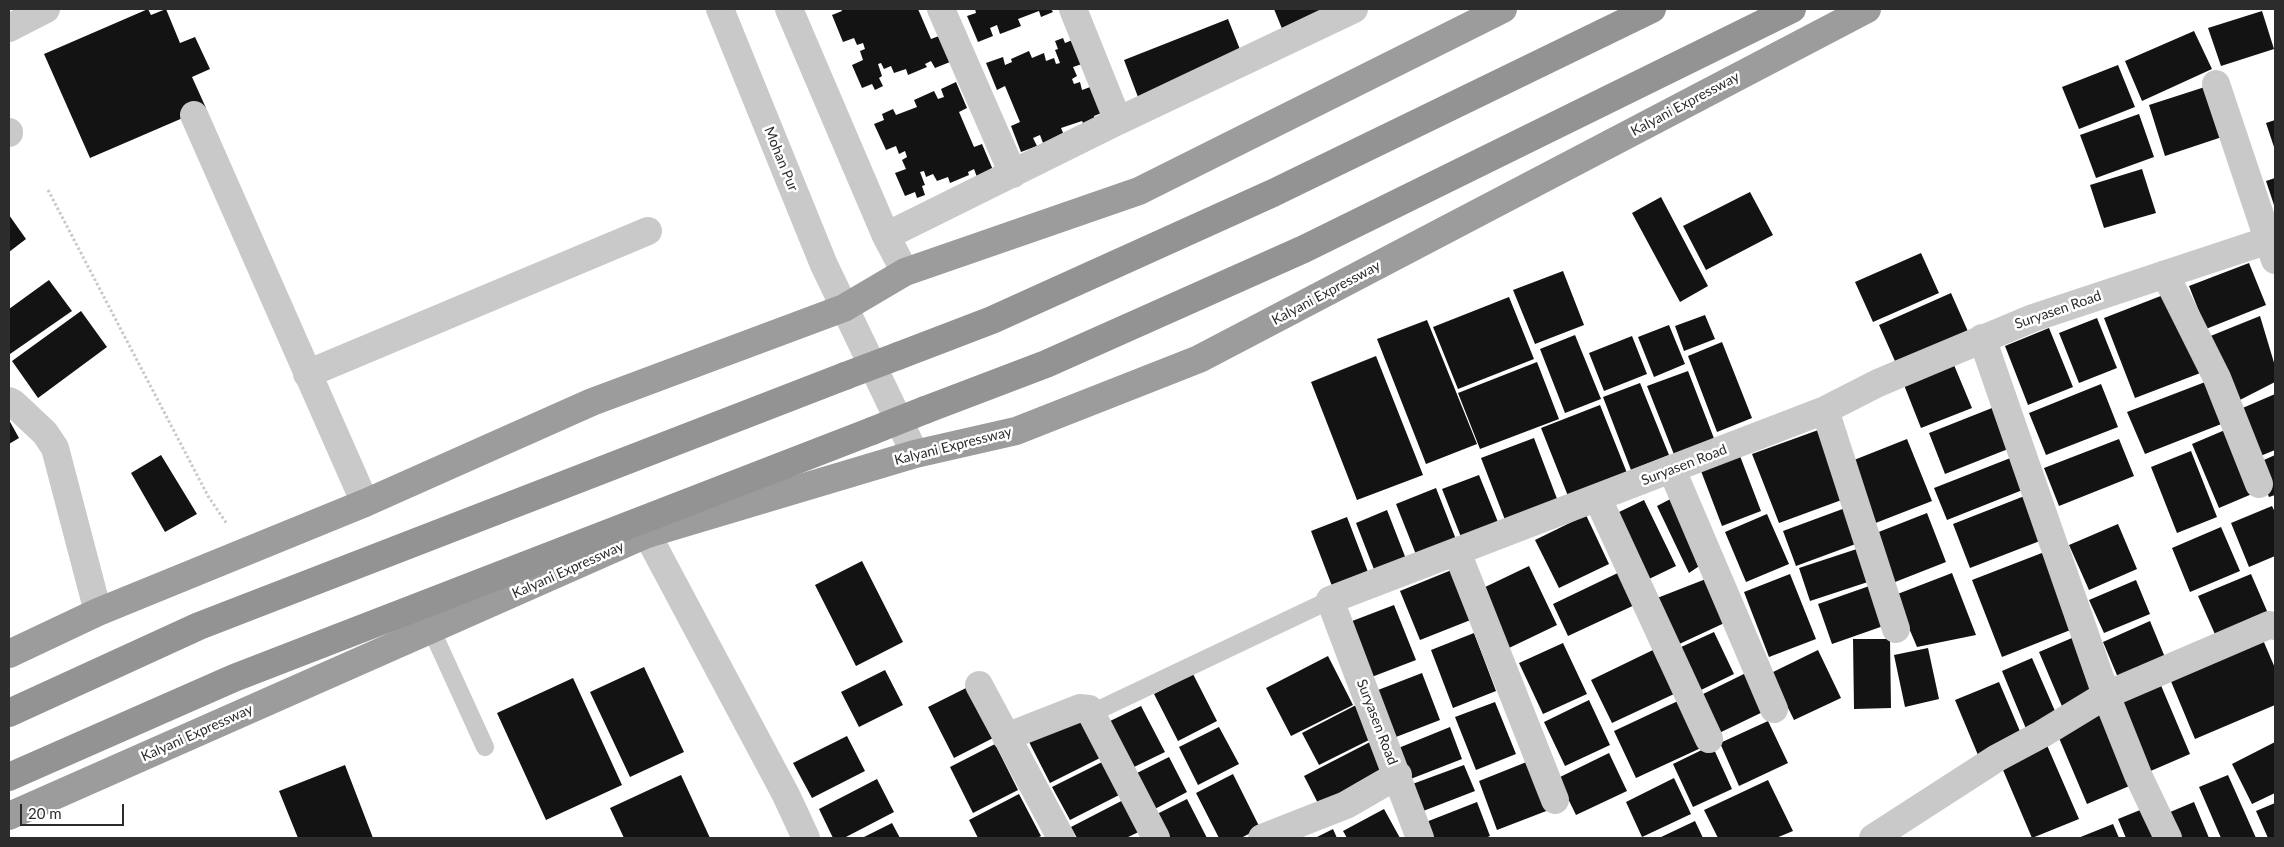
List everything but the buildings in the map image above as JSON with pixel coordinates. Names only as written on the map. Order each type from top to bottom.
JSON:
[{"type":"highway","points":[[9,654],[98,612],[364,503],[592,402],[844,308],[905,272],[1139,191],[1503,9]]},
{"type":"highway","points":[[9,713],[199,626],[992,320],[1273,193],[1652,9]]},
{"type":"highway","points":[[9,777],[234,678],[1046,364],[1304,248],[1792,9]]},
{"type":"highway","name":"Kalyani Expressway","points":[[9,816],[432,631],[647,534],[915,454],[1016,431],[1199,359],[1867,9]]},
{"type":"street","points":[[9,28],[46,9]]},
{"type":"street","name":"Mohan Pur","points":[[720,9],[844,308],[915,454]]},
{"type":"street","points":[[788,9],[886,236],[905,272]]},
{"type":"street","points":[[941,9],[1012,174]]},
{"type":"street","points":[[1073,9],[1118,121]]},
{"type":"street","points":[[886,236],[1118,121],[1354,9]]},
{"type":"street","points":[[2216,84],[2273,246]]},
{"type":"street","points":[[194,115],[364,503]]},
{"type":"street","points":[[307,374],[648,230]]},
{"type":"street","name":"Suryasen Road","points":[[1420,838],[1398,775],[1330,600],[1825,410],[1878,383],[2032,318],[2165,274],[2273,246]]},
{"type":"street","points":[[2165,274],[2217,378],[2259,484]]},
{"type":"street","points":[[1982,338],[2106,696],[2138,775],[2168,838]]},
{"type":"street","points":[[10,399],[45,433],[55,448],[98,612]]},
{"type":"street","points":[[1825,410],[1896,629]]},
{"type":"street","points":[[1672,470],[1774,709]]},
{"type":"street","points":[[1598,498],[1709,739]]},
{"type":"street","points":[[647,534],[786,795],[806,838]]},
{"type":"street","points":[[1458,552],[1555,800]]},
{"type":"street","points":[[1873,838],[1998,758],[2106,696],[2269,625],[2275,626]]},
{"type":"street","points":[[979,685],[1061,838]]},
{"type":"street","points":[[1006,737],[1085,707],[1092,713],[1156,838]]},
{"type":"street","points":[[1262,838],[1346,804],[1398,775]]},
{"type":"lane","points":[[1092,713],[1330,600]]},
{"type":"lane","points":[[432,631],[486,747]]},
{"type":"path","points":[[48,190],[208,496],[222,518],[250,550]]}]
